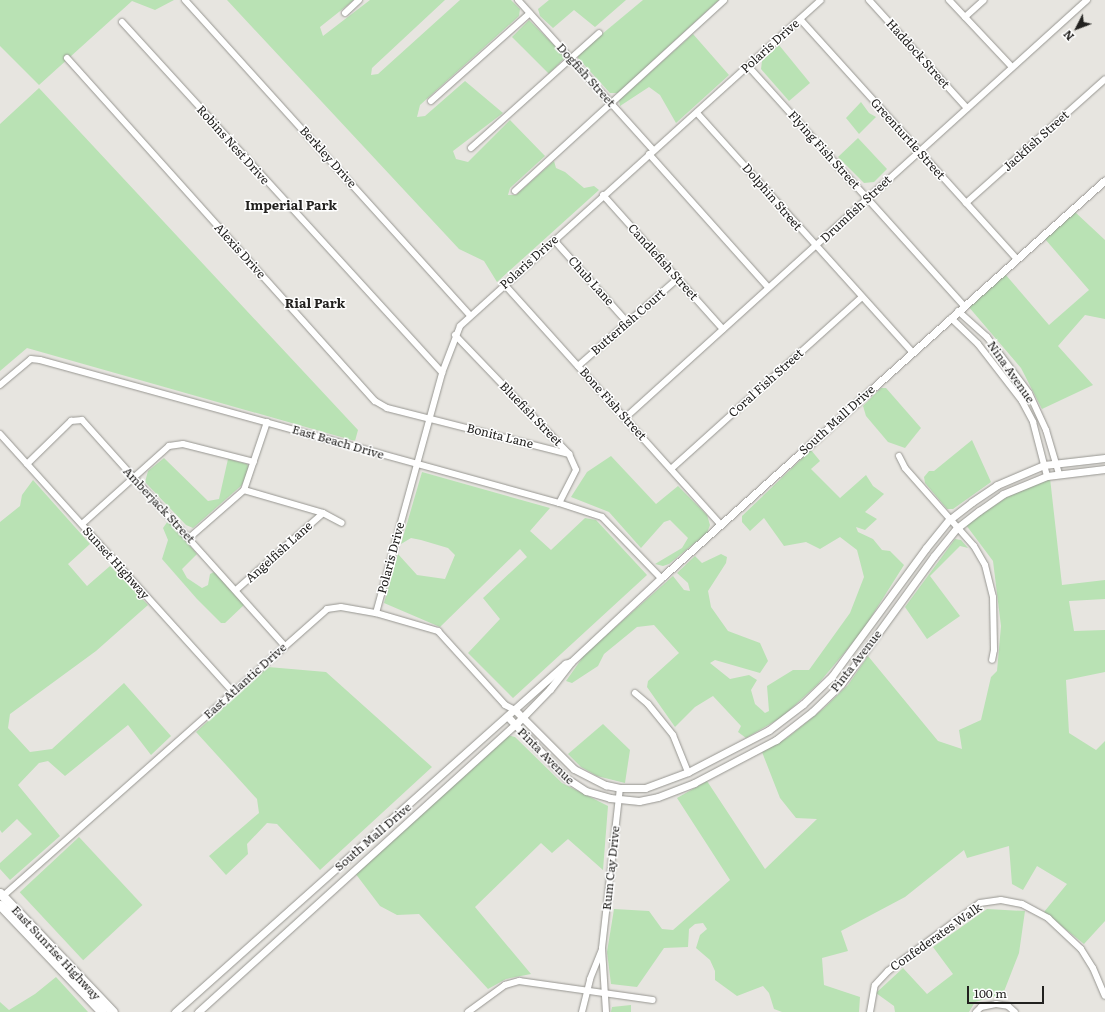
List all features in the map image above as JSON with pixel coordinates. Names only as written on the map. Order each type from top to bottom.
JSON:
[{"type":"main road","name":"East Sunrise Highway","points":[[1,896],[113,1012]]},
{"type":"main road","name":"East Sunrise Highway","points":[[0,905],[102,1012]]},
{"type":"street","name":"Berkley Drive","points":[[185,0],[470,315]]},
{"type":"street","points":[[345,13],[359,0]]},
{"type":"street","name":"Dogfish Street","points":[[518,0],[611,102],[651,152],[768,287]]},
{"type":"street","points":[[515,191],[724,0]]},
{"type":"street","name":"Polaris Drive","points":[[376,613],[442,373],[455,335],[470,315],[651,152],[697,113],[821,0]]},
{"type":"street","name":"Haddock Street","points":[[869,0],[967,108]]},
{"type":"street","points":[[950,0],[1012,67]]},
{"type":"street","points":[[965,17],[984,0]]},
{"type":"street","name":"Drumfish Street","points":[[625,418],[768,287],[868,199],[919,150],[1087,0]]},
{"type":"street","points":[[432,101],[530,13]]},
{"type":"street","name":"Greenturtle Street","points":[[800,19],[1017,259]]},
{"type":"street","name":"Robins Nest Drive","points":[[122,22],[442,373]]},
{"type":"street","points":[[471,148],[599,33]]},
{"type":"street","name":"Alexis Drive","points":[[67,58],[375,401],[387,408],[430,418]]},
{"type":"street","name":"Flying Fish Street","points":[[748,66],[868,199],[961,309]]},
{"type":"street","name":"Jackfish Street","points":[[966,203],[1105,79]]},
{"type":"street","name":"Dolphin Street","points":[[697,113],[912,352]]},
{"type":"street","name":"South Mall Drive","points":[[175,1012],[508,717],[565,664],[571,662],[661,578],[1105,180]]},
{"type":"street","name":"Candlefish Street","points":[[603,195],[723,329]]},
{"type":"street","name":"Chub Lane","points":[[554,240],[628,322]]},
{"type":"street","name":"Butterfish Court","points":[[578,366],[677,279]]},
{"type":"street","name":"Bone Fish Street","points":[[504,284],[721,525]]},
{"type":"street","name":"Coral Fish Street","points":[[671,469],[862,297]]},
{"type":"street","name":"Nina Avenue","points":[[961,309],[986,337],[1029,393],[1046,430],[1059,474]]},
{"type":"street","name":"Nina Avenue","points":[[951,318],[978,344],[1022,401],[1037,433],[1047,476]]},
{"type":"street","name":"Bluefish Street","points":[[455,335],[569,454],[576,470],[559,502]]},
{"type":"street","name":"Nina Avenue","points":[[978,344],[986,337]]},
{"type":"street","name":"East Beach Drive","points":[[0,385],[31,359],[40,360],[559,502],[602,517],[661,578]]},
{"type":"street","name":"Bonita Lane","points":[[430,418],[569,454]]},
{"type":"street","name":"Amberjack Street","points":[[26,464],[71,421],[82,420],[284,645]]},
{"type":"street","points":[[189,538],[244,490],[267,422]]},
{"type":"street","points":[[1037,433],[1046,430]]},
{"type":"street","name":"Sunset Highway","points":[[0,434],[232,692]]},
{"type":"street","points":[[82,524],[169,446],[183,444],[254,462]]},
{"type":"street","points":[[899,456],[905,468],[949,520],[974,546],[985,565],[992,597],[994,650],[992,660]]},
{"type":"street","name":"Pinta Avenue","points":[[515,710],[574,769],[593,780],[620,788],[645,788],[688,772],[769,730],[803,704],[832,676],[903,577],[949,520],[997,484],[1044,465],[1105,458]]},
{"type":"street","name":"Pinta Avenue","points":[[508,717],[576,785],[602,796],[619,800],[638,800],[658,797],[727,767],[776,740],[812,712],[841,684],[957,528],[1003,494],[1047,476],[1105,469]]},
{"type":"street","name":"Angelfish Lane","points":[[244,490],[323,513],[342,524]]},
{"type":"street","name":"Angelfish Lane","points":[[236,590],[323,513]]},
{"type":"street","name":"East Atlantic Drive","points":[[1,896],[284,645],[327,609],[341,607],[376,613],[440,633],[505,705],[515,710]]},
{"type":"street","name":"South Mall Drive","points":[[198,1012],[523,718],[569,668],[571,662]]},
{"type":"street","points":[[832,676],[841,684]]},
{"type":"street","points":[[635,693],[648,704],[673,735],[688,772]]},
{"type":"street","name":"East Atlantic Drive","points":[[505,705],[508,717]]},
{"type":"street","points":[[466,754],[474,762]]},
{"type":"street","name":"Rum Cay Drive","points":[[606,1012],[607,994],[602,948],[620,788]]},
{"type":"street","name":"Confederates Walk","points":[[870,1012],[875,985],[888,971],[980,903],[1002,900],[1022,904],[1048,918],[1081,950],[1093,968],[1105,996]]},
{"type":"street","name":"Rum Cay Drive","points":[[582,1012],[587,990],[602,948]]},
{"type":"street","points":[[468,1012],[505,985],[519,981],[653,1000]]},
{"type":"street","points":[[976,1012],[980,1007],[996,1004],[1008,1006],[1015,1012]]},
{"type":"green space","points":[[0,0],[174,0],[155,10],[132,1],[39,85],[0,46]]},
{"type":"green space","points":[[227,0],[354,0],[320,27],[323,36],[370,0],[445,0],[372,68],[371,75],[378,74],[460,0],[511,0],[520,9],[519,16],[420,105],[417,117],[425,116],[465,81],[503,113],[453,151],[456,159],[468,162],[510,120],[545,156],[510,188],[508,195],[516,195],[554,161],[556,168],[565,172],[584,188],[594,186],[599,190],[497,282],[484,261],[459,249]]},
{"type":"green space","points":[[549,0],[626,0],[595,27],[574,10],[553,28],[540,16],[538,9]]},
{"type":"green space","points":[[643,0],[719,0],[618,93],[610,93],[578,58],[578,54]]},
{"type":"green space","points":[[529,20],[566,57],[549,74],[512,37]]},
{"type":"green space","points":[[693,34],[729,75],[676,123],[660,95],[649,87],[620,106],[619,100]]},
{"type":"green space","points":[[779,45],[810,83],[789,101],[761,69],[762,61]]},
{"type":"green space","points":[[39,88],[358,430],[355,441],[27,348],[0,371],[0,124]]},
{"type":"green space","points":[[861,102],[869,113],[876,117],[859,134],[846,118]]},
{"type":"green space","points":[[858,138],[887,169],[874,182],[864,183],[838,157]]},
{"type":"green space","points":[[1075,212],[1105,240],[1105,319],[1085,315],[1058,346],[1093,385],[1042,409],[1021,368],[968,306],[1005,274],[1049,325],[1089,290],[1045,239]]},
{"type":"green space","points":[[881,388],[886,388],[921,428],[905,448],[888,442],[866,416],[863,406]]},
{"type":"green space","points":[[972,440],[991,482],[953,509],[947,509],[925,483],[924,477],[929,471],[934,471]]},
{"type":"green space","points":[[811,450],[820,461],[811,469],[840,498],[866,475],[873,486],[884,494],[865,512],[877,519],[865,530],[856,527],[858,532],[873,539],[882,550],[890,551],[904,565],[861,633],[818,684],[782,717],[746,738],[738,732],[741,726],[713,696],[695,707],[675,727],[647,687],[648,681],[679,653],[654,625],[637,627],[604,654],[598,666],[572,683],[566,681],[585,654],[673,576],[684,590],[690,591],[688,583],[677,573],[695,556],[702,563],[721,554],[727,557],[726,563],[708,591],[711,607],[728,631],[760,643],[768,661],[760,673],[715,660],[710,663],[730,679],[749,675],[757,680],[751,690],[755,704],[765,713],[769,711],[767,686],[793,670],[809,670],[850,613],[864,577],[857,550],[840,537],[820,549],[806,542],[784,546],[764,518],[750,531],[742,522],[742,516]]},
{"type":"green space","points":[[611,456],[656,504],[678,486],[707,515],[710,525],[707,533],[669,564],[663,566],[655,564],[682,548],[688,538],[670,520],[664,522],[641,548],[609,512],[571,497],[587,472]]},
{"type":"green space","points":[[164,458],[208,501],[219,499],[228,459],[247,464],[250,470],[242,485],[193,528],[186,525],[145,482],[148,471]]},
{"type":"green space","points":[[422,472],[550,508],[530,531],[551,550],[585,518],[596,520],[647,575],[513,698],[468,653],[500,619],[483,598],[527,557],[520,549],[440,627],[384,603],[398,554],[417,575],[445,579],[455,555],[448,548],[421,540],[411,538],[401,544]]},
{"type":"green space","points":[[1050,478],[1062,585],[1105,580],[1105,599],[1069,601],[1074,631],[1105,630],[1105,672],[1066,680],[1069,733],[1096,750],[1105,741],[1105,921],[1084,944],[1044,912],[1067,884],[1037,866],[1023,890],[1012,884],[1009,846],[967,858],[964,850],[905,897],[841,931],[848,951],[822,958],[824,985],[860,997],[859,1012],[782,1012],[774,1009],[769,993],[763,986],[737,996],[715,980],[715,971],[710,960],[696,948],[700,935],[707,929],[703,923],[695,924],[689,929],[688,947],[664,948],[637,987],[611,984],[607,952],[614,909],[649,911],[662,929],[673,930],[730,880],[677,798],[707,781],[765,869],[817,819],[796,818],[780,798],[762,752],[787,738],[823,709],[848,685],[868,656],[938,741],[962,749],[959,730],[981,720],[991,677],[997,671],[1001,626],[993,561],[966,525],[1007,497]]},
{"type":"green space","points":[[33,480],[90,544],[68,564],[87,586],[110,566],[148,605],[96,651],[10,714],[8,728],[30,752],[52,749],[124,683],[171,736],[151,755],[128,725],[65,776],[48,761],[39,763],[18,785],[60,836],[10,880],[0,869],[0,863],[32,834],[17,819],[2,833],[0,830],[0,522],[20,506],[22,495]]},
{"type":"green space","points":[[168,521],[197,554],[182,569],[187,578],[202,588],[208,585],[210,574],[214,572],[245,604],[225,623],[221,623],[197,599],[162,559],[168,540],[163,528]]},
{"type":"green space","points":[[955,539],[961,540],[968,548],[960,546],[930,576],[960,616],[927,639],[905,607]]},
{"type":"green space","points":[[268,667],[326,672],[432,767],[320,870],[277,824],[267,823],[247,844],[248,854],[226,875],[209,856],[259,813],[257,799],[196,732]]},
{"type":"green space","points":[[603,724],[630,750],[625,783],[597,776],[581,767],[568,754]]},
{"type":"green space","points":[[507,735],[515,737],[562,783],[608,806],[603,870],[568,839],[552,853],[541,843],[475,907],[531,974],[506,979],[488,989],[419,914],[397,915],[380,906],[355,873]]},
{"type":"green space","points":[[79,837],[142,905],[83,960],[20,892]]},
{"type":"green space","points":[[987,909],[1025,911],[1019,953],[1003,994],[975,1002],[969,1012],[895,1012],[894,1006],[876,993],[903,968],[927,994],[953,974],[933,947]]},
{"type":"green space","points":[[56,977],[88,1012],[0,1012],[0,1002],[9,1010],[35,994]]},
{"type":"green space","points":[[631,1005],[631,1012],[611,1012],[612,1007]]},
{"type":"district","name":"Imperial Park","points":[[291,205]]},
{"type":"district","name":"Rial Park","points":[[315,303]]}]
